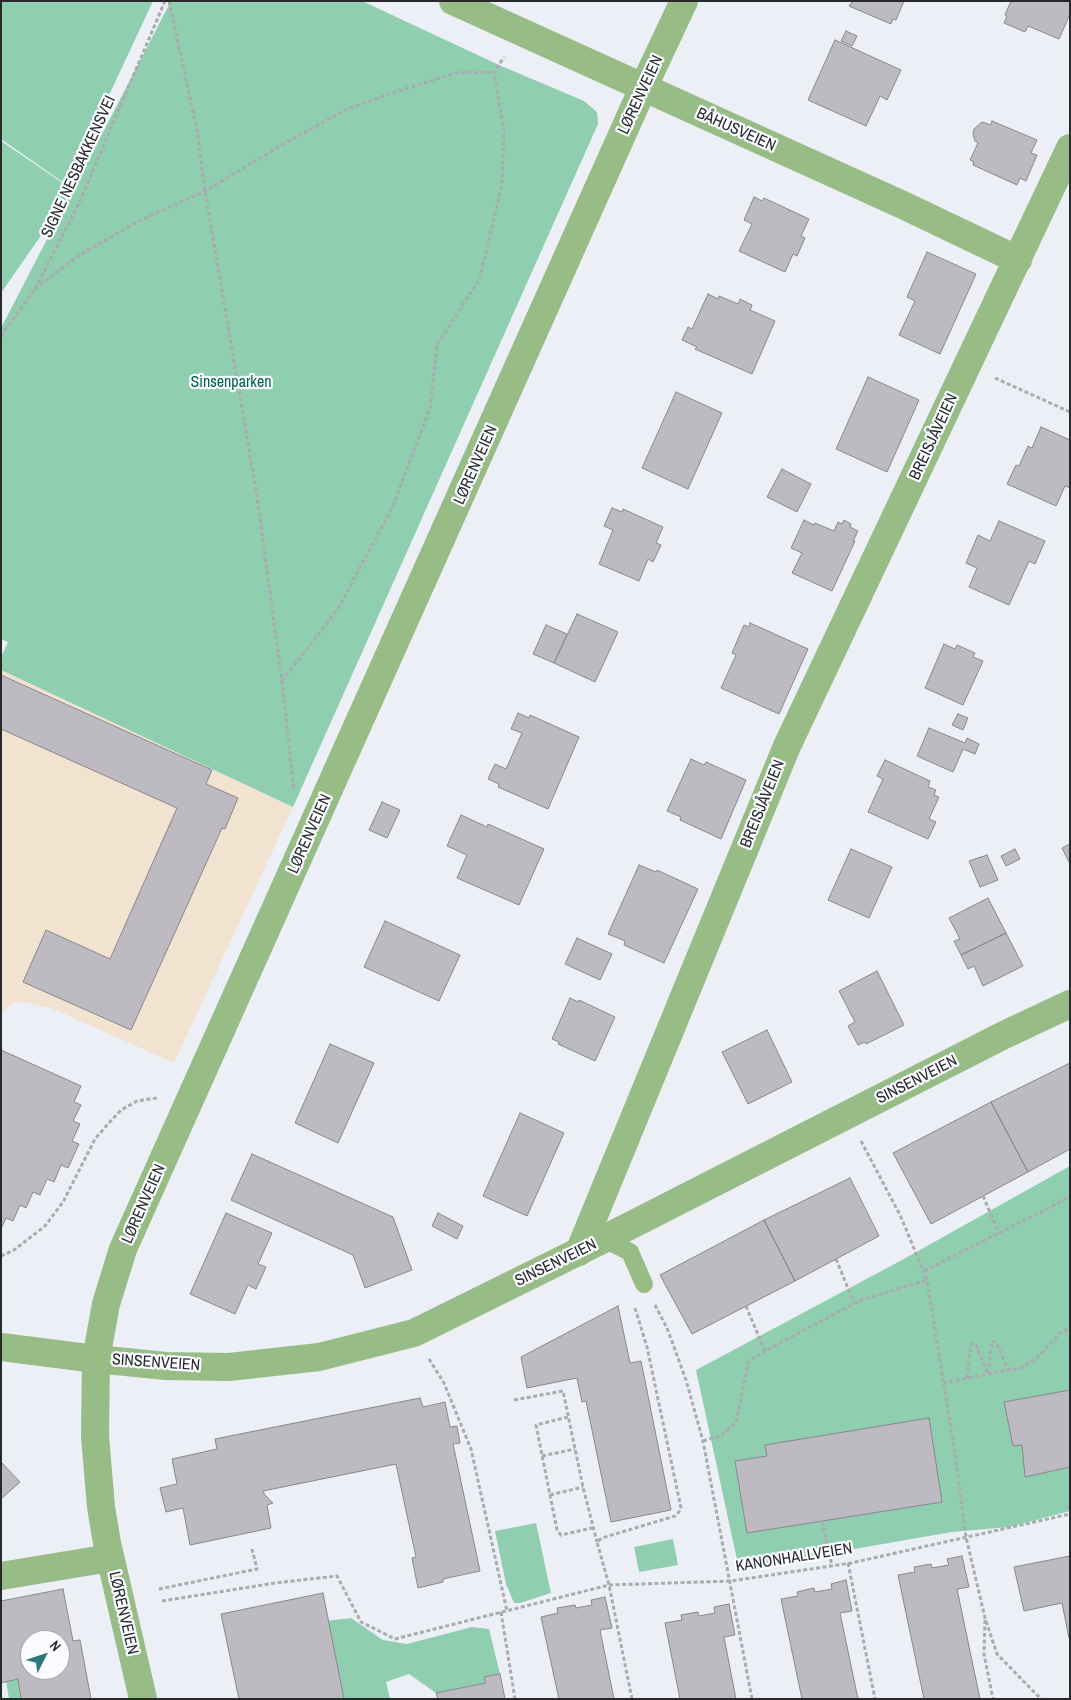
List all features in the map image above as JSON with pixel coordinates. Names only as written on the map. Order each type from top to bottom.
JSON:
[{"type":"street","name":"BÅHUSVEIEN","points":[[453,1],[896,202],[1018,260]]},
{"type":"street","name":"LØRENVEIEN","points":[[143,1699],[110,1558],[101,1507],[97,1467],[95,1436],[96,1359],[106,1304],[114,1274],[186,1108],[643,88],[684,1]]},
{"type":"street","name":"BREISJÅVEIEN","points":[[579,1252],[787,746],[1070,148]]},
{"type":"street","name":"SINSENVEIEN","points":[[1,1347],[166,1366],[229,1366],[319,1357],[414,1333],[579,1252],[1004,1035],[1070,1004]]},
{"type":"street","points":[[1,1576],[110,1558]]},
{"type":"lane","points":[[604,1239],[630,1252],[644,1284]]},
{"type":"path","name":"SIGNE NESBAKKENSVEI","points":[[1,336],[34,289],[83,193],[165,1]]},
{"type":"path","points":[[169,1],[197,130],[205,191],[257,496],[282,682],[294,793]]},
{"type":"path","points":[[34,289],[90,249],[139,221],[205,191],[285,143],[347,109],[456,73],[494,72],[504,130],[502,184],[480,278],[437,345],[430,408],[393,506],[338,609],[282,682]]},
{"type":"path","points":[[968,365],[1070,412]]},
{"type":"path","points":[[1,1256],[14,1250],[45,1226],[63,1202],[95,1139],[121,1110],[137,1101],[155,1098],[168,1099],[186,1108]]},
{"type":"path","points":[[847,1116],[901,1217],[927,1280],[955,1453],[966,1537],[985,1618],[997,1654],[1042,1699]]},
{"type":"path","points":[[983,1196],[999,1233]]},
{"type":"path","points":[[924,1271],[1070,1197]]},
{"type":"path","points":[[836,1259],[854,1303]]},
{"type":"path","points":[[703,1441],[722,1435],[736,1422],[749,1361],[854,1303],[927,1280]]},
{"type":"path","points":[[644,1284],[666,1328],[686,1380],[703,1441],[752,1699]]},
{"type":"path","points":[[597,1542],[602,1538],[675,1516],[681,1508],[647,1347],[634,1304]]},
{"type":"path","points":[[746,1306],[765,1351]]},
{"type":"path","points":[[943,1383],[1023,1367],[1040,1355],[1060,1333],[1070,1328]]},
{"type":"path","points":[[414,1333],[444,1382],[471,1449],[507,1610]]},
{"type":"path","points":[[988,1374],[992,1341],[996,1342],[1008,1370]]},
{"type":"path","points":[[967,1378],[971,1344],[976,1345],[988,1374]]},
{"type":"path","points":[[514,1400],[563,1390],[592,1528],[609,1585],[632,1699]]},
{"type":"path","points":[[568,1417],[536,1424],[557,1530],[561,1534],[592,1528]]},
{"type":"path","points":[[542,1456],[575,1448]]},
{"type":"path","points":[[550,1495],[583,1487]]},
{"type":"path","name":"KANONHALLVEIEN","points":[[162,1601],[275,1583],[337,1576],[361,1622],[395,1639],[609,1585],[731,1581],[832,1566],[1070,1514]]},
{"type":"path","points":[[822,1521],[832,1566]]},
{"type":"path","points":[[159,1589],[257,1569],[252,1549]]},
{"type":"path","points":[[848,1563],[875,1699]]},
{"type":"path","points":[[501,1612],[515,1699]]},
{"type":"path","points":[[985,1618],[984,1654],[994,1699]]},
{"type":"shaded area","points":[[1,670],[293,807],[174,1063],[51,1008],[24,1002],[11,1003],[1,1014]]},
{"type":"green space","points":[[1,1],[153,1],[67,185],[1,139]]},
{"type":"green space","name":"Sinsenparken","points":[[171,1],[362,1],[499,65],[584,101],[597,112],[598,124],[293,807],[1,670],[1,657],[8,642],[1,639],[1,328],[72,191],[1,293],[1,141],[73,190]]},
{"type":"green space","points":[[1070,1166],[1070,1511],[1009,1527],[952,1532],[739,1569],[696,1370],[902,1260]]},
{"type":"green space","points":[[536,1523],[551,1593],[520,1603],[514,1603],[506,1584],[495,1531]]},
{"type":"green space","points":[[673,1539],[678,1565],[639,1572],[634,1547]]},
{"type":"green space","points":[[351,1618],[383,1640],[407,1644],[472,1627],[489,1629],[500,1674],[485,1677],[486,1683],[436,1693],[409,1674],[386,1682],[390,1699],[343,1699],[326,1621]]},
{"type":"green space","points":[[20,1679],[25,1699],[9,1699],[6,1681]]},
{"type":"building","points":[[849,1],[904,1],[896,20],[893,19],[891,24],[849,6],[852,2]]},
{"type":"building","points":[[1011,1],[1070,1],[1070,14],[1059,39],[1028,26],[1025,32],[1004,23]]},
{"type":"building","points":[[846,31],[857,36],[852,46],[841,41]]},
{"type":"building","points":[[835,40],[901,70],[887,100],[880,96],[866,126],[808,100]]},
{"type":"building","points":[[992,121],[1037,140],[1031,153],[1037,155],[1026,181],[1020,178],[1017,185],[973,165],[974,162],[970,160],[978,143],[975,141],[973,134],[974,129],[982,122],[991,125]]},
{"type":"building","points":[[754,197],[762,201],[764,198],[809,219],[801,236],[805,238],[797,256],[793,254],[785,272],[739,251],[752,224],[744,220]]},
{"type":"building","points":[[927,252],[976,274],[940,354],[899,335],[915,301],[907,297]]},
{"type":"building","points":[[708,294],[718,299],[719,296],[738,304],[740,299],[752,305],[750,310],[775,321],[752,374],[695,349],[697,347],[682,340],[688,327],[692,329]]},
{"type":"building","points":[[868,377],[919,400],[887,472],[836,449]]},
{"type":"building","points":[[676,392],[722,413],[688,489],[642,468]]},
{"type":"building","points":[[1041,427],[1070,440],[1070,488],[1065,486],[1056,506],[1007,484],[1016,465],[1019,466],[1028,446],[1032,448]]},
{"type":"building","points":[[782,469],[811,484],[797,512],[767,497]]},
{"type":"building","points":[[612,508],[622,512],[623,509],[663,527],[656,543],[661,545],[653,562],[648,559],[639,581],[599,564],[613,530],[604,526]]},
{"type":"building","points":[[804,520],[834,531],[838,522],[842,524],[844,520],[851,524],[850,527],[858,531],[832,591],[792,573],[802,553],[791,548]]},
{"type":"building","points":[[999,521],[1045,541],[1035,564],[1029,561],[1009,605],[969,587],[977,568],[966,563],[978,535],[990,541]]},
{"type":"building","points":[[577,614],[618,632],[595,682],[554,663]]},
{"type":"building","points":[[750,623],[808,649],[779,714],[721,688],[736,655],[732,653],[744,625],[749,627]]},
{"type":"building","points":[[546,625],[567,634],[554,663],[533,654]]},
{"type":"building","points":[[944,644],[955,649],[957,645],[975,653],[973,657],[983,661],[963,705],[925,688]]},
{"type":"building","points":[[1,675],[212,770],[206,784],[238,798],[225,829],[222,828],[131,1030],[23,982],[46,930],[110,959],[177,808],[1,729]]},
{"type":"building","points":[[518,713],[529,718],[530,715],[579,737],[548,809],[498,787],[499,784],[488,779],[495,764],[506,769],[522,733],[511,729]]},
{"type":"building","points":[[958,714],[968,718],[963,730],[952,725]]},
{"type":"building","points":[[929,728],[965,743],[967,738],[979,744],[975,754],[963,749],[953,772],[917,756]]},
{"type":"building","points":[[691,759],[704,765],[706,762],[746,780],[721,839],[680,820],[681,817],[667,811]]},
{"type":"building","points":[[885,760],[930,781],[928,787],[936,790],[934,795],[939,797],[929,819],[936,822],[928,839],[868,812],[883,779],[877,776]]},
{"type":"building","points":[[382,802],[400,810],[387,838],[369,830]]},
{"type":"building","points":[[461,815],[487,827],[488,824],[544,849],[519,905],[457,878],[467,855],[447,846]]},
{"type":"building","points":[[1070,844],[1070,864],[1062,848]]},
{"type":"building","points":[[851,849],[892,867],[869,918],[828,900]]},
{"type":"building","points":[[1015,849],[1020,859],[1006,866],[1001,856]]},
{"type":"building","points":[[987,855],[998,880],[980,887],[969,861]]},
{"type":"building","points":[[639,865],[656,872],[657,870],[698,889],[664,963],[624,945],[625,941],[608,934]]},
{"type":"building","points":[[988,898],[1006,933],[961,955],[954,941],[960,939],[949,918]]},
{"type":"building","points":[[385,921],[460,955],[439,1001],[364,967]]},
{"type":"building","points":[[1006,933],[1023,966],[983,986],[974,966],[968,969],[961,955]]},
{"type":"building","points":[[577,938],[612,954],[600,980],[565,964]]},
{"type":"building","points":[[877,971],[904,1025],[866,1044],[865,1042],[858,1045],[848,1026],[855,1022],[839,991]]},
{"type":"building","points":[[570,998],[578,1002],[579,1000],[615,1017],[595,1061],[558,1044],[559,1042],[552,1039]]},
{"type":"building","points":[[767,1030],[792,1082],[748,1104],[722,1052]]},
{"type":"building","points":[[330,1044],[374,1063],[338,1143],[295,1123]]},
{"type":"building","points":[[1,1050],[81,1086],[74,1102],[81,1105],[73,1121],[80,1124],[72,1141],[79,1144],[68,1168],[61,1165],[54,1182],[47,1179],[40,1195],[33,1192],[26,1208],[20,1205],[13,1221],[6,1218],[1,1229]]},
{"type":"building","points":[[1070,1063],[1070,1149],[1028,1172],[991,1102]]},
{"type":"building","points":[[991,1102],[1028,1172],[931,1224],[893,1153]]},
{"type":"building","points":[[520,1113],[564,1133],[527,1216],[483,1196]]},
{"type":"building","points":[[252,1154],[393,1217],[412,1270],[365,1288],[353,1255],[231,1200]]},
{"type":"building","points":[[850,1178],[879,1236],[795,1281],[764,1220]]},
{"type":"building","points":[[226,1213],[272,1233],[258,1264],[266,1267],[256,1289],[248,1285],[235,1314],[190,1294]]},
{"type":"building","points":[[438,1213],[463,1226],[457,1239],[432,1226]]},
{"type":"building","points":[[764,1220],[795,1281],[692,1334],[660,1275]]},
{"type":"building","points":[[618,1306],[630,1363],[641,1361],[671,1510],[611,1522],[586,1401],[582,1402],[577,1378],[527,1388],[521,1357]]},
{"type":"building","points":[[1070,1390],[1070,1467],[1025,1477],[1022,1445],[1013,1446],[1004,1402]]},
{"type":"building","points":[[420,1398],[423,1407],[445,1402],[450,1427],[457,1426],[460,1443],[453,1444],[480,1571],[443,1579],[443,1582],[418,1588],[412,1558],[416,1557],[396,1464],[263,1491],[273,1503],[267,1505],[271,1528],[190,1545],[183,1508],[166,1512],[160,1488],[177,1484],[172,1459],[217,1449],[215,1439]]},
{"type":"building","points":[[929,1418],[942,1502],[747,1533],[735,1461],[767,1456],[765,1445]]},
{"type":"building","points":[[1,1462],[20,1482],[1,1499]]},
{"type":"building","points":[[962,1556],[969,1587],[957,1589],[980,1699],[924,1699],[898,1575],[915,1572],[914,1567],[931,1564],[932,1568],[949,1565],[947,1559]]},
{"type":"building","points":[[1070,1556],[1069,1638],[1062,1603],[1024,1611],[1014,1567]]},
{"type":"building","points":[[846,1580],[852,1611],[840,1613],[858,1699],[802,1699],[781,1599],[798,1596],[797,1592],[814,1588],[815,1592],[832,1589],[831,1584]]},
{"type":"building","points":[[63,1589],[73,1641],[80,1640],[91,1699],[21,1699],[18,1679],[1,1683],[1,1601]]},
{"type":"building","points":[[323,1593],[344,1699],[239,1699],[221,1614]]},
{"type":"building","points":[[605,1597],[612,1628],[600,1630],[614,1699],[559,1699],[541,1617],[558,1613],[557,1608],[575,1605],[576,1608],[592,1605],[591,1600]]},
{"type":"building","points":[[729,1604],[735,1635],[724,1637],[736,1699],[680,1699],[665,1623],[682,1620],[681,1615],[698,1612],[699,1616],[715,1613],[714,1607]]},
{"type":"building","points":[[500,1674],[505,1699],[438,1699],[436,1693],[486,1683],[484,1677]]}]
